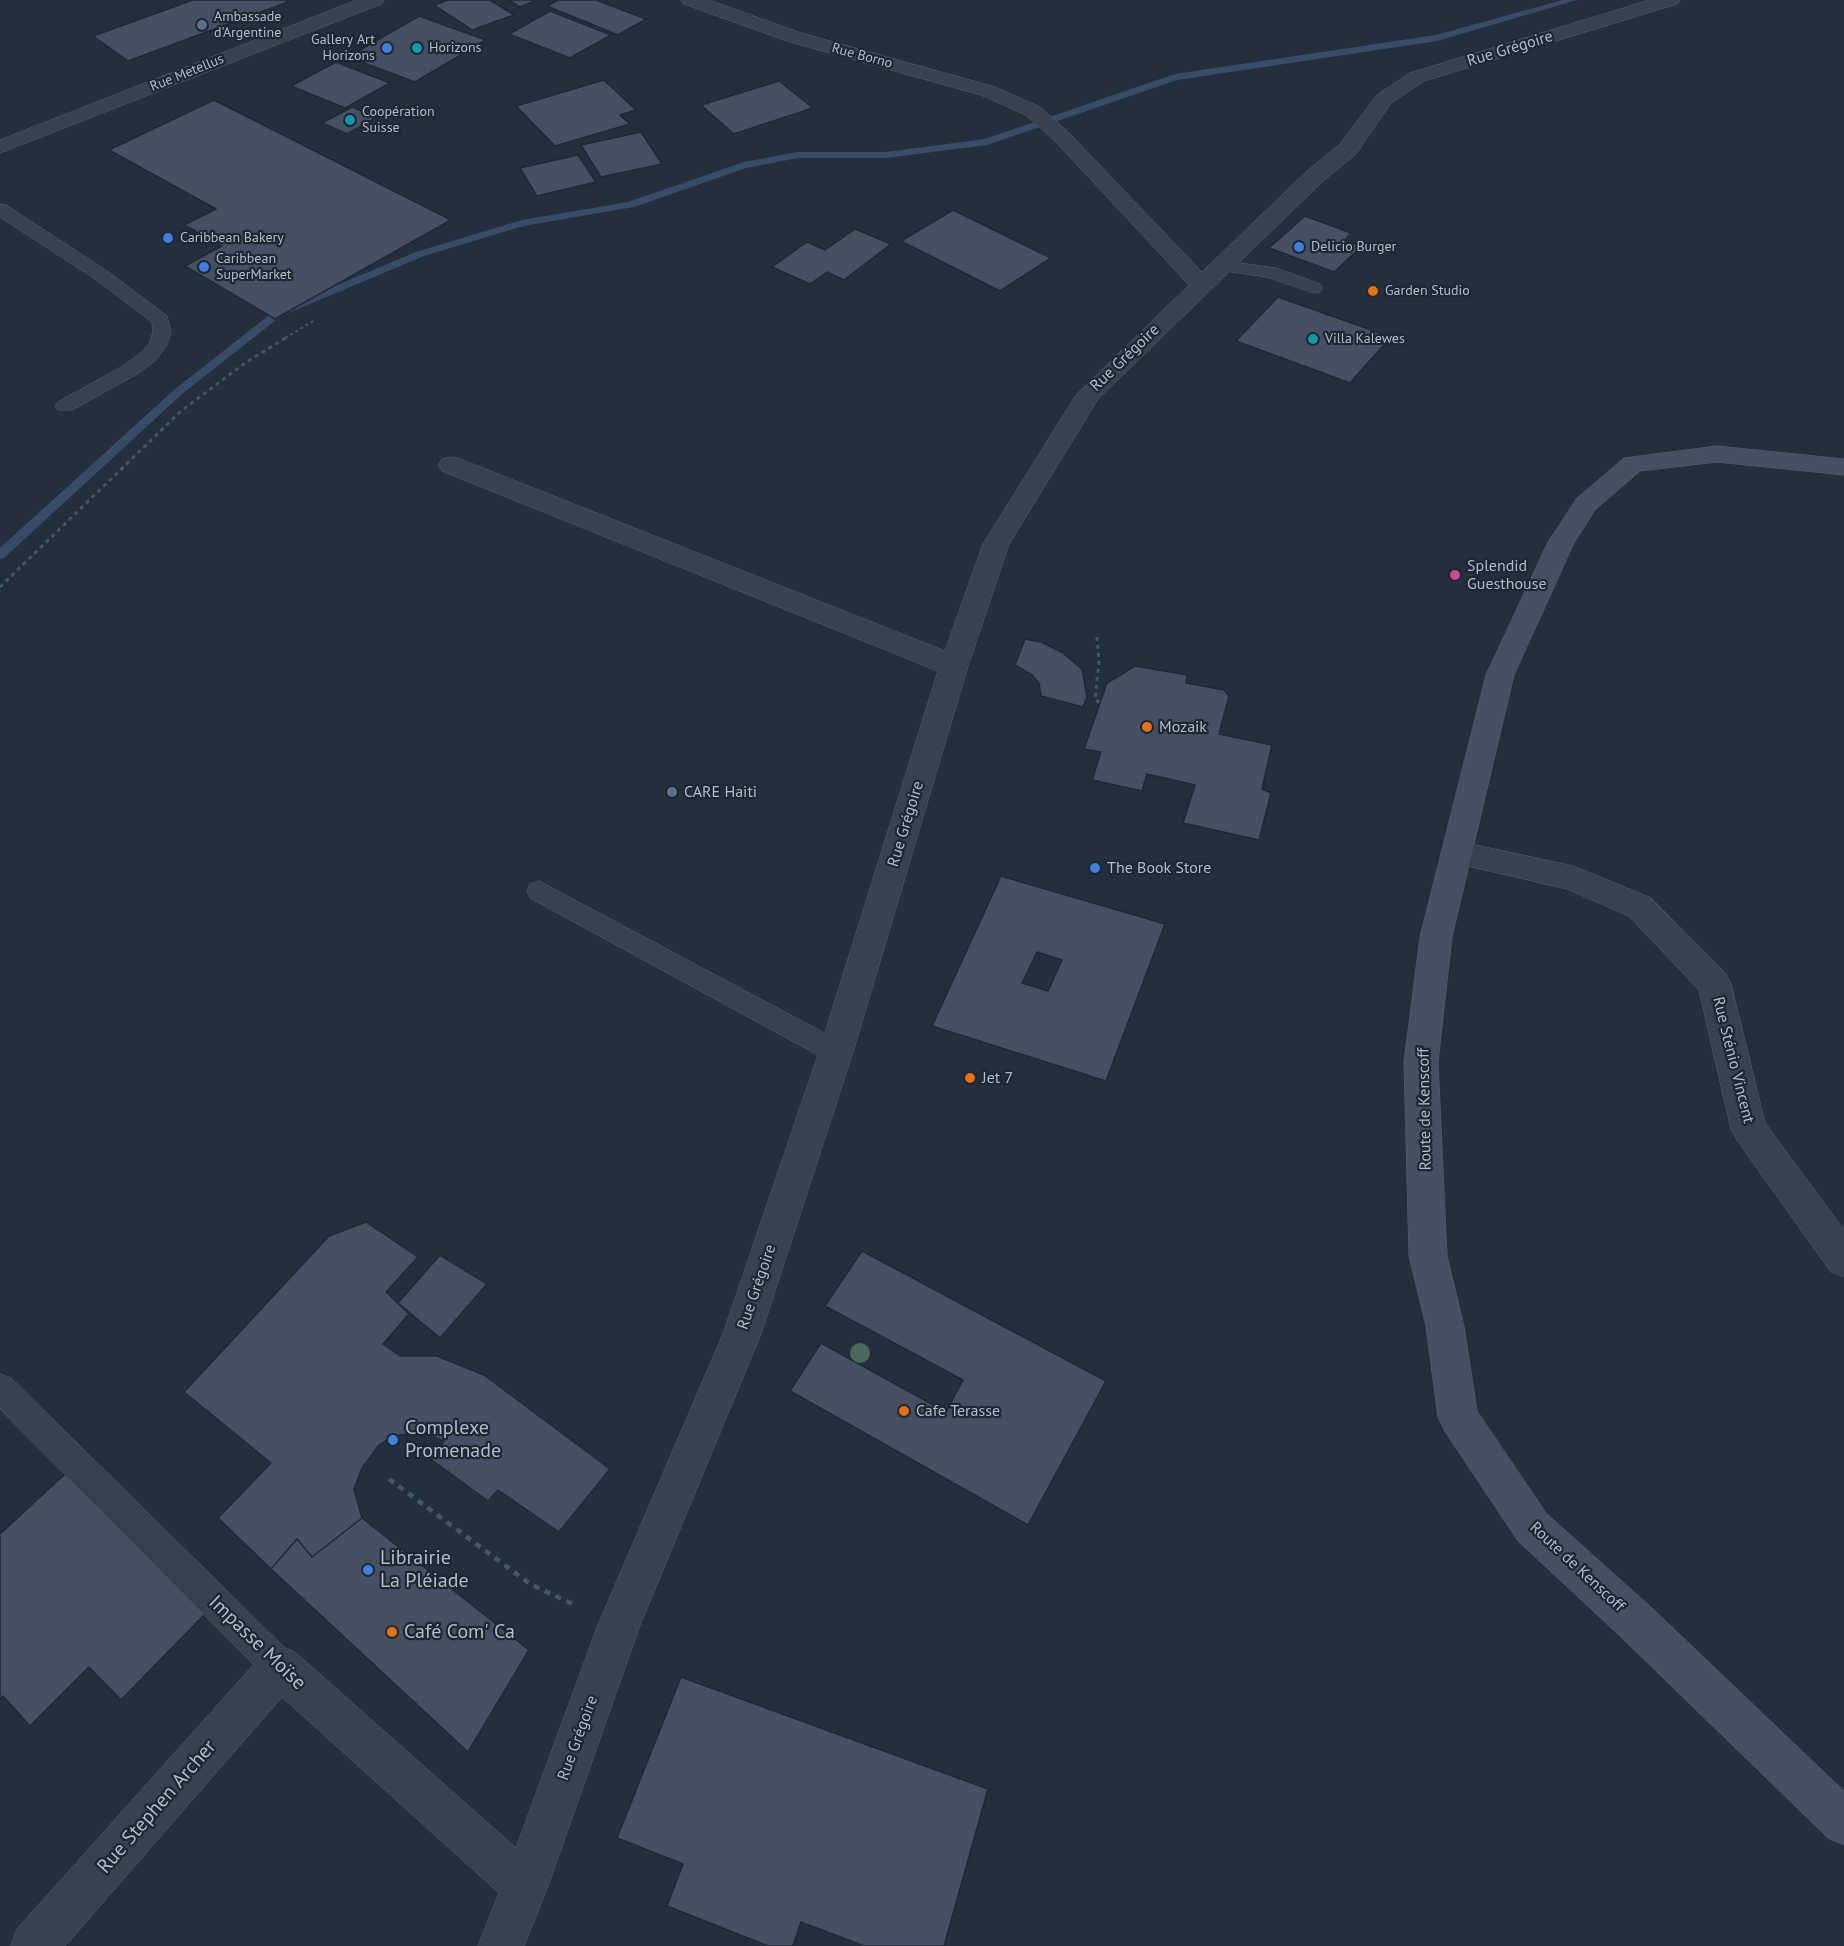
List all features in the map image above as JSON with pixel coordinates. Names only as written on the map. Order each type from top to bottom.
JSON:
[{"type":"main road","name":"Route de Kenscoff","points":[[1844,467],[1717,454],[1633,464],[1586,504],[1561,543],[1500,675],[1436,937],[1421,1062],[1428,1256],[1445,1326],[1458,1417],[1532,1527],[1637,1623],[1844,1822]]},
{"type":"street","name":"Rue Metellus","points":[[0,147],[374,0]]},
{"type":"street","name":"Rue Borno","points":[[691,0],[794,37],[988,91],[1033,111],[1212,275]]},
{"type":"street","name":"Rue Grégoire","points":[[501,1946],[525,1886],[619,1625],[742,1334],[836,1052],[954,666],[996,544],[1088,395],[1315,176],[1348,149],[1384,99],[1417,77],[1670,0]]},
{"type":"street","points":[[451,465],[954,666]]},
{"type":"street","name":"Rue Sténio Vincent","points":[[1456,853],[1573,879],[1640,907],[1713,984],[1749,1129],[1844,1260]]},
{"type":"street","name":"Impasse Moïse","points":[[280,1667],[525,1886]]},
{"type":"street","name":"Rue Stephen Archer","points":[[34,1946],[280,1667]]},
{"type":"lane","points":[[0,210],[101,275],[160,320],[162,332],[158,345],[148,357],[130,370],[65,406]]},
{"type":"lane","points":[[1212,275],[1270,272],[1314,288]]},
{"type":"lane","points":[[538,891],[836,1052]]},
{"type":"lane","name":"Impasse Moïse","points":[[0,1388],[280,1667]]},
{"type":"path","points":[[0,587],[181,411],[245,363],[315,320]]},
{"type":"path","points":[[1097,637],[1099,662],[1095,699],[1100,703]]},
{"type":"path","points":[[389,1479],[530,1584],[619,1625]]},
{"type":"building","points":[[193,0],[285,0],[288,2],[128,61],[93,36]]},
{"type":"building","points":[[448,0],[490,0],[514,15],[472,30],[434,5]]},
{"type":"building","points":[[509,0],[537,0],[520,7]]},
{"type":"building","points":[[558,0],[596,0],[646,19],[618,35],[547,6]]},
{"type":"building","points":[[550,11],[611,35],[570,58],[509,34]]},
{"type":"building","name":"Horizons","points":[[419,16],[486,40],[415,82],[348,57]]},
{"type":"building","points":[[336,62],[390,83],[345,108],[291,86]]},
{"type":"building","points":[[604,80],[636,110],[620,115],[630,124],[555,146],[516,106]]},
{"type":"building","points":[[779,81],[813,108],[734,134],[701,105]]},
{"type":"building","points":[[214,100],[451,220],[275,319],[185,266],[222,246],[184,225],[216,209],[109,150]]},
{"type":"building","name":"Coopération Suisse","points":[[352,107],[377,117],[347,134],[322,123]]},
{"type":"building","points":[[641,132],[662,164],[601,177],[581,145]]},
{"type":"building","points":[[578,155],[596,182],[537,196],[520,168]]},
{"type":"building","points":[[953,210],[1051,258],[1000,291],[901,241]]},
{"type":"building","points":[[1305,216],[1351,233],[1345,240],[1362,246],[1334,272],[1269,248]]},
{"type":"building","points":[[855,229],[891,244],[844,280],[827,272],[810,284],[772,267],[807,242],[825,250]]},
{"type":"building","name":"Villa Kalewes","points":[[1278,297],[1391,337],[1350,383],[1236,341]]},
{"type":"building","points":[[1025,639],[1041,642],[1063,653],[1082,669],[1087,697],[1083,707],[1041,696],[1039,683],[1032,675],[1015,665]]},
{"type":"building","points":[[1135,666],[1187,675],[1186,683],[1224,690],[1229,696],[1219,734],[1272,745],[1262,789],[1271,793],[1259,840],[1183,823],[1195,785],[1147,774],[1142,791],[1092,780],[1101,752],[1084,749],[1107,683]]},
{"type":"building","points":[[1001,876],[1165,924],[1106,1081],[932,1026]],"holes":[[[1037,952],[1062,960],[1048,991],[1022,983]]]},
{"type":"building","points":[[366,1222],[418,1257],[386,1292],[409,1314],[383,1344],[400,1356],[437,1356],[484,1375],[610,1469],[559,1532],[498,1490],[488,1501],[432,1460],[444,1441],[421,1432],[394,1436],[379,1445],[362,1468],[354,1489],[362,1518],[312,1557],[297,1539],[271,1569],[218,1518],[271,1463],[184,1392],[329,1236]]},
{"type":"building","points":[[862,1251],[1106,1381],[1028,1525],[790,1391],[821,1343],[946,1412],[963,1380],[825,1306]]},
{"type":"building","points":[[440,1255],[487,1284],[440,1338],[398,1303]]},
{"type":"building","points":[[65,1474],[206,1613],[121,1700],[89,1667],[30,1726],[3,1696],[0,1700],[0,1534]]},
{"type":"building","points":[[362,1518],[529,1650],[468,1752],[271,1569],[297,1539],[312,1557]]},
{"type":"building","points":[[681,1677],[988,1789],[944,1946],[864,1946],[801,1922],[793,1946],[768,1946],[667,1906],[683,1864],[617,1838]]},
{"type":"waterway","points":[[0,555],[178,392],[277,314],[420,254],[522,223],[630,205],[744,165],[798,155],[886,155],[987,142],[1175,77],[1437,38],[1573,0]]},
{"type":"place","name":"Ambassade d'Argentine","points":[[202,25]]},
{"type":"place","name":"Gallery Art Horizons","points":[[387,48]]},
{"type":"place","name":"Horizons","points":[[417,48]]},
{"type":"place","name":"Coopération Suisse","points":[[350,120]]},
{"type":"place","name":"Caribbean Bakery","points":[[168,238]]},
{"type":"place","name":"Delicio Burger","points":[[1299,247]]},
{"type":"place","name":"Caribbean SuperMarket","points":[[204,267]]},
{"type":"place","name":"Garden Studio","points":[[1373,291]]},
{"type":"place","name":"Villa Kalewes","points":[[1313,339]]},
{"type":"place","name":"Splendid Guesthouse","points":[[1455,575]]},
{"type":"place","name":"Mozaik","points":[[1147,727]]},
{"type":"place","name":"CARE Haiti","points":[[672,792]]},
{"type":"place","name":"The Book Store","points":[[1095,868]]},
{"type":"place","name":"Jet 7","points":[[970,1078]]},
{"type":"place","name":"Cafe Terasse","points":[[904,1411]]},
{"type":"place","name":"Complexe Promenade","points":[[393,1440]]},
{"type":"place","name":"Librairie La Pléiade","points":[[368,1570]]},
{"type":"place","name":"Café Com' Ca","points":[[392,1632]]}]
